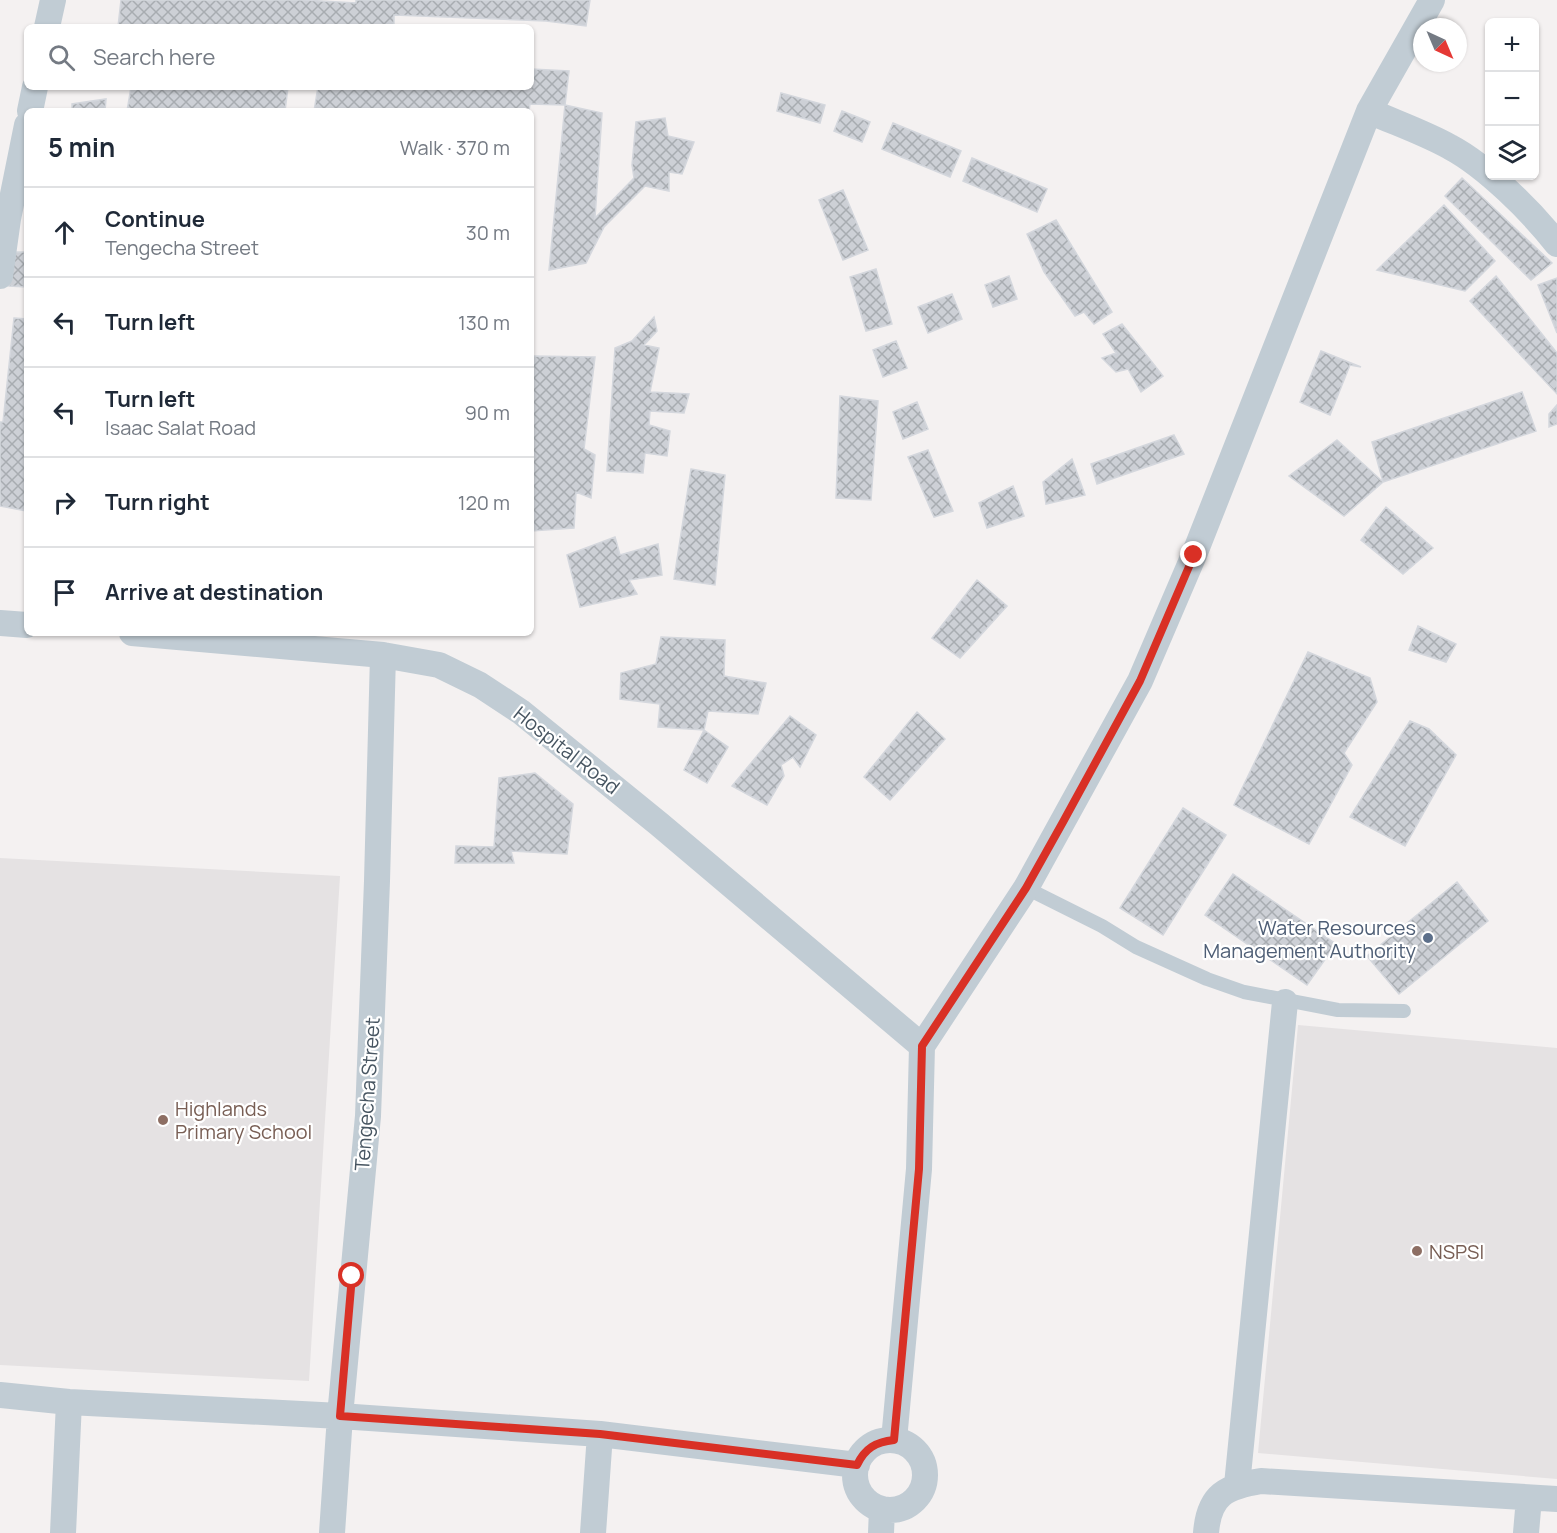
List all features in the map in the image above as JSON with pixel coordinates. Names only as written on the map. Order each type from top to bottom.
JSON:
[{"type":"street","points":[[48,24],[52,0]]},
{"type":"street","points":[[894,1440],[919,1169],[922,1046],[1026,888],[1140,681],[1194,555],[1370,111],[1432,0]]},
{"type":"street","points":[[31,108],[34,90]]},
{"type":"street","points":[[1370,111],[1452,148],[1492,178],[1541,224],[1557,244]]},
{"type":"street","points":[[0,276],[8,219],[24,140]]},
{"type":"street","points":[[0,623],[24,625]]},
{"type":"street","name":"Hospital Road","points":[[166,636],[383,655],[439,664],[480,685],[521,712],[659,824],[922,1046]]},
{"type":"street","name":"Tengecha Street","points":[[332,1533],[340,1416],[368,1116],[383,655]]},
{"type":"street","points":[[1237,1485],[1284,1002]]},
{"type":"street","points":[[0,1395],[69,1402],[340,1416],[600,1434],[857,1465]]},
{"type":"street","points":[[63,1533],[69,1402]]},
{"type":"street","points":[[593,1533],[600,1434]]},
{"type":"street","points":[[894,1440],[906,1443],[923,1461],[926,1472],[924,1484],[919,1495],[910,1504],[881,1521],[856,1485],[857,1465],[862,1454],[871,1446],[882,1441],[894,1440]]},
{"type":"street","points":[[1206,1533],[1211,1507],[1224,1491],[1237,1485],[1261,1481],[1557,1499]]},
{"type":"street","points":[[1526,1533],[1529,1498]]},
{"type":"lane","points":[[1026,888],[1102,926],[1136,947],[1207,979],[1244,992],[1284,1002],[1338,1010],[1404,1011]]},
{"type":"shaded area","name":"Highlands Primary School","points":[[0,858],[340,876],[309,1381],[0,1365]]},
{"type":"shaded area","name":"NSPSI","points":[[1298,1025],[1557,1048],[1557,1479],[1258,1453]]},
{"type":"building","points":[[121,0],[304,0],[356,3],[356,0],[590,0],[586,26],[546,21],[394,15],[394,24],[118,24]]},
{"type":"building","points":[[534,69],[569,71],[565,105],[530,104],[529,108],[314,108],[318,90],[534,90]]},
{"type":"building","points":[[130,90],[288,90],[285,108],[128,108]]},
{"type":"building","points":[[781,93],[825,105],[820,123],[777,111]]},
{"type":"building","points":[[106,99],[105,108],[72,108],[72,104]]},
{"type":"building","points":[[565,105],[602,113],[595,218],[634,178],[632,165],[636,122],[665,118],[668,136],[694,142],[682,174],[669,172],[669,191],[645,186],[604,227],[586,263],[549,270]]},
{"type":"building","points":[[842,111],[870,122],[862,142],[834,131]]},
{"type":"building","points":[[893,123],[961,151],[950,177],[882,149]]},
{"type":"building","points":[[972,158],[1047,189],[1037,212],[963,181]]},
{"type":"building","points":[[1462,178],[1552,263],[1531,280],[1445,196]]},
{"type":"building","points":[[843,190],[868,250],[843,260],[819,200]]},
{"type":"building","points":[[1444,205],[1495,261],[1465,291],[1377,270]]},
{"type":"building","points":[[1056,220],[1112,312],[1094,324],[1084,312],[1075,316],[1044,272],[1027,234]]},
{"type":"building","points":[[13,252],[24,252],[24,287],[9,286]]},
{"type":"building","points":[[876,269],[892,324],[866,331],[850,277]]},
{"type":"building","points":[[1009,276],[1017,299],[993,307],[985,285]]},
{"type":"building","points":[[1496,276],[1557,353],[1557,394],[1470,301]]},
{"type":"building","points":[[1557,278],[1557,333],[1538,285]]},
{"type":"building","points":[[952,294],[962,319],[928,333],[918,307]]},
{"type":"building","points":[[654,317],[657,331],[644,345],[659,348],[650,392],[689,394],[684,413],[650,411],[649,425],[670,431],[667,456],[645,453],[643,473],[607,471],[615,348],[632,341]]},
{"type":"building","points":[[14,318],[24,319],[24,510],[0,506],[0,422],[3,422]]},
{"type":"building","points":[[1122,324],[1163,376],[1141,392],[1128,369],[1116,372],[1102,358],[1116,353],[1103,334]]},
{"type":"building","points":[[896,341],[907,368],[883,377],[873,350]]},
{"type":"building","points":[[1321,351],[1361,367],[1350,365],[1330,415],[1300,402]]},
{"type":"building","points":[[534,356],[595,357],[584,449],[595,455],[591,498],[576,492],[574,528],[534,531]]},
{"type":"building","points":[[1522,392],[1536,431],[1383,482],[1372,442]]},
{"type":"building","points":[[840,396],[878,401],[871,500],[836,498]]},
{"type":"building","points":[[917,402],[928,429],[903,439],[893,412]]},
{"type":"building","points":[[1557,405],[1557,424],[1549,427],[1549,414]]},
{"type":"building","points":[[1174,435],[1184,454],[1097,484],[1091,464]]},
{"type":"building","points":[[1337,440],[1383,482],[1344,516],[1289,476]]},
{"type":"building","points":[[928,450],[953,511],[934,517],[908,457]]},
{"type":"building","points":[[1072,459],[1085,495],[1046,504],[1043,482]]},
{"type":"building","points":[[691,469],[725,475],[715,585],[674,579]]},
{"type":"building","points":[[1013,486],[1024,516],[987,528],[979,503]]},
{"type":"building","points":[[1386,507],[1433,548],[1403,574],[1361,540]]},
{"type":"building","points":[[615,537],[620,555],[658,544],[662,575],[629,580],[637,594],[580,607],[567,555]]},
{"type":"building","points":[[977,580],[1007,606],[960,658],[932,638]]},
{"type":"building","points":[[1418,626],[1456,644],[1446,662],[1409,650]]},
{"type":"building","points":[[661,637],[725,640],[724,676],[766,683],[758,714],[708,711],[704,730],[658,727],[660,704],[620,699],[621,673],[656,664]]},
{"type":"building","points":[[1308,652],[1370,678],[1377,702],[1344,753],[1352,765],[1309,844],[1234,805]]},
{"type":"building","points":[[917,712],[945,739],[890,800],[864,777]]},
{"type":"building","points":[[790,716],[816,735],[800,767],[793,757],[781,765],[784,776],[767,805],[732,786]]},
{"type":"building","points":[[1410,721],[1429,729],[1456,755],[1405,846],[1350,817]]},
{"type":"building","points":[[704,730],[728,747],[707,783],[684,770]]},
{"type":"building","points":[[535,773],[573,804],[567,854],[511,851],[514,863],[455,863],[456,846],[494,847],[499,778]]},
{"type":"building","points":[[1183,808],[1226,835],[1163,935],[1120,908]]},
{"type":"building","points":[[1233,874],[1336,944],[1307,985],[1205,915]]},
{"type":"building","name":"Water Resources Management Authority","points":[[1457,882],[1488,921],[1399,994],[1367,956]]},
{"type":"place","name":"Water Resources Management Authority","points":[[1428,938]]},
{"type":"place","name":"Highlands Primary School","points":[[163,1120]]},
{"type":"place","name":"NSPSI","points":[[1417,1251]]},
{"type":"route","points":[[352,1276],[340,1416],[600,1434],[857,1465],[862,1454],[871,1446],[882,1441],[894,1440],[919,1169],[922,1046],[1026,888],[1063,822],[1140,681],[1194,555]]}]
